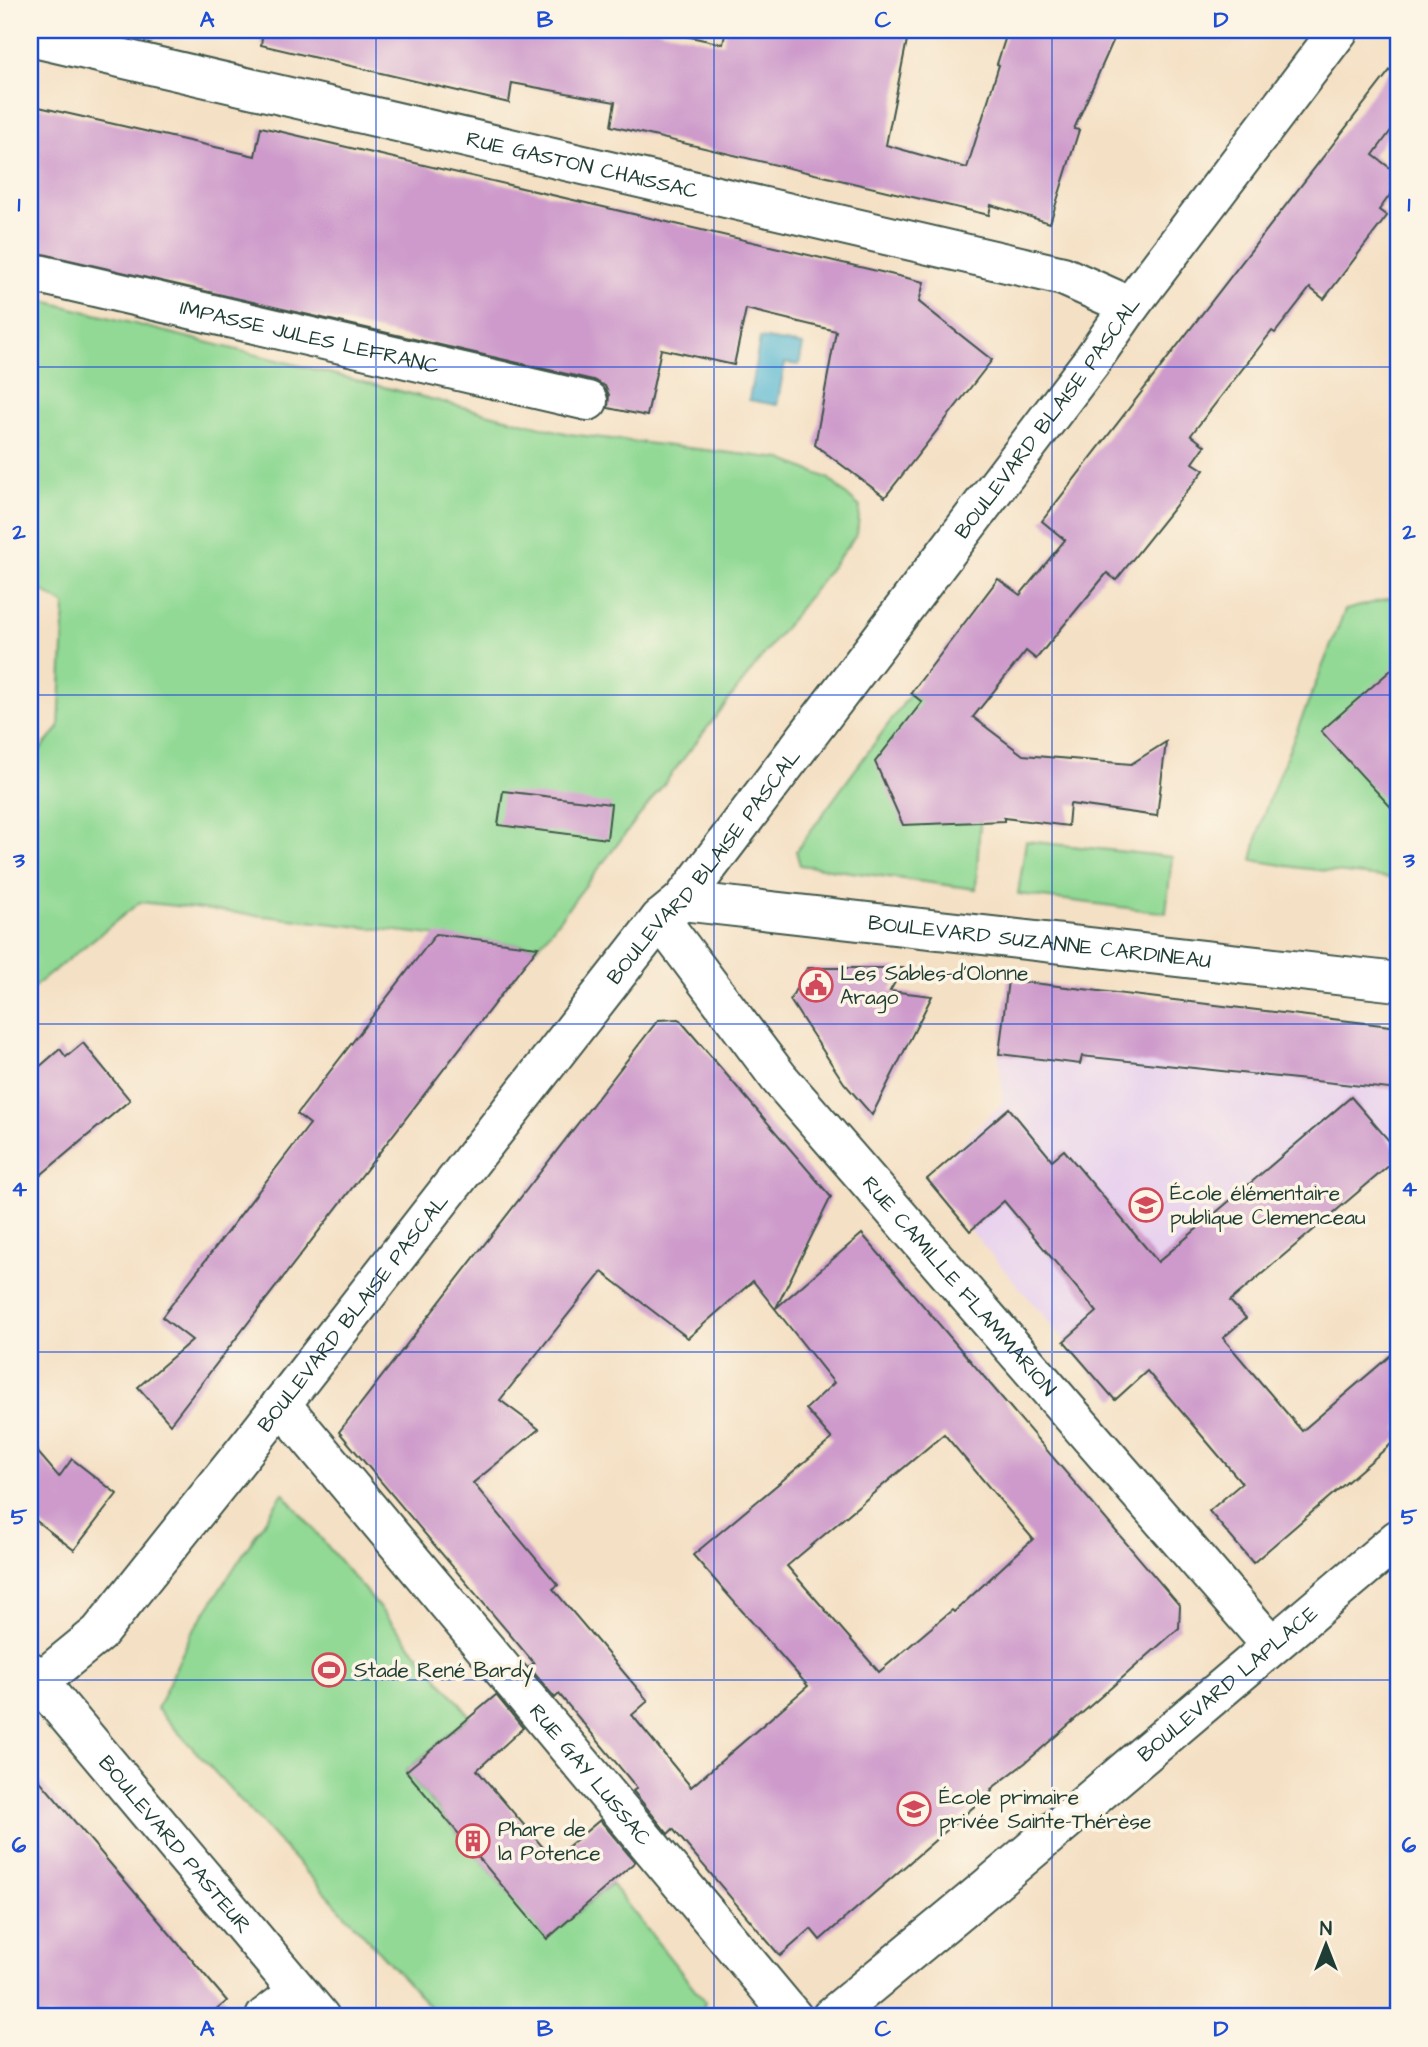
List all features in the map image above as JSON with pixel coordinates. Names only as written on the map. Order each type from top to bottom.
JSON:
[{"type":"street","name":"BOULEVARD BLAISE PASCAL","points":[[35,1677],[99,1633],[281,1404],[671,910],[1091,362],[1130,306],[1339,30]]},
{"type":"street","name":"RUE GASTON CHAISSAC","points":[[30,37],[1063,276],[1130,306]]},
{"type":"street","name":"IMPASSE JULES LEFRANC","points":[[30,272],[588,401]]},
{"type":"street","name":"BOULEVARD SUZANNE CARDINEAU","points":[[671,910],[1398,982]]},
{"type":"street","name":"RUE CAMILLE FLAMMARION","points":[[671,910],[779,1078],[1271,1645]]},
{"type":"street","name":"RUE GAY LUSSAC","points":[[281,1404],[793,2017]]},
{"type":"street","name":"BOULEVARD LAPLACE","points":[[831,2017],[1398,1539]]},
{"type":"street","name":"BOULEVARD PASTEUR","points":[[35,1677],[309,2005]]},
{"type":"street","points":[[265,2017],[309,2005]]},
{"type":"shaded area","name":"École élémentaire publique Clemenceau","points":[[1008,980],[1398,1027],[1398,1158],[1231,1300],[1246,1318],[1212,1346],[1148,1372],[1115,1400],[927,1179],[1003,1102],[999,1054]]},
{"type":"green space","points":[[44,301],[569,434],[782,459],[828,478],[860,507],[857,534],[538,947],[140,902],[30,990],[30,761],[59,728],[65,605],[30,583],[30,308]]},
{"type":"green space","points":[[1398,596],[1398,879],[1252,860],[1263,815],[1345,610]]},
{"type":"green space","points":[[911,693],[987,751],[976,889],[800,865],[796,851]]},
{"type":"green space","points":[[1026,841],[1172,857],[1166,913],[1018,894]]},
{"type":"green space","points":[[283,1493],[470,1716],[406,1771],[462,1838],[459,1841],[472,1855],[475,1853],[547,1938],[611,1884],[705,2002],[701,2017],[439,2017],[157,1709],[191,1634]]},
{"type":"water","points":[[760,338],[803,345],[799,365],[785,363],[777,405],[749,400]]},
{"type":"building","points":[[263,30],[658,30],[723,44],[726,30],[909,30],[886,145],[967,168],[1008,30],[1118,30],[1074,129],[1079,130],[1050,223],[991,205],[989,215],[611,126],[615,102],[512,83],[509,103],[261,45]]},
{"type":"building","points":[[1398,60],[1398,121],[1373,155],[1398,174],[1398,184],[1379,210],[1387,216],[1324,299],[1310,288],[1275,333],[1272,331],[1191,435],[1205,446],[1193,463],[1204,470],[1116,580],[1107,573],[1036,659],[1026,651],[973,717],[1023,755],[1131,764],[1166,742],[1157,816],[1070,804],[1068,826],[1004,818],[1004,821],[903,825],[875,762],[922,702],[911,693],[998,579],[1020,595],[1065,540],[1042,521]]},
{"type":"building","points":[[30,105],[255,156],[261,127],[924,282],[919,302],[992,360],[885,497],[815,445],[836,331],[746,309],[734,365],[661,349],[647,416],[608,408],[609,395],[605,386],[593,380],[30,251]]},
{"type":"building","points":[[1398,664],[1398,815],[1321,731]]},
{"type":"building","points":[[503,791],[611,804],[607,839],[498,825]]},
{"type":"building","points":[[436,934],[538,947],[170,1424],[138,1387],[192,1340],[162,1317],[310,1124],[297,1114]]},
{"type":"building","points":[[807,968],[903,968],[890,991],[932,996],[872,1115],[844,1083],[790,1000]]},
{"type":"building","points":[[1008,980],[1398,1027],[1398,1090],[1082,1056],[1080,1064],[999,1054]]},
{"type":"building","points":[[679,1019],[831,1197],[776,1308],[862,1234],[1180,1606],[1179,1628],[1025,1763],[991,1789],[992,1791],[820,1940],[811,1929],[780,1956],[673,1829],[668,1834],[633,1791],[637,1788],[559,1694],[555,1698],[529,1667],[534,1663],[339,1432],[658,1020]],"holes":[[[602,1272],[688,1338],[753,1281],[834,1383],[806,1409],[832,1439],[693,1555],[808,1686],[691,1787],[632,1715],[648,1701],[553,1589],[558,1585],[473,1483],[539,1429],[500,1400]],[[944,1434],[1033,1539],[954,1612],[952,1610],[879,1672],[787,1566]]]},
{"type":"building","points":[[83,1043],[130,1100],[30,1184],[30,1075],[60,1049],[66,1057]]},
{"type":"building","points":[[1351,1097],[1398,1151],[1398,1158],[1230,1301],[1246,1318],[1223,1338],[1302,1431],[1398,1349],[1398,1438],[1253,1563],[1209,1511],[1242,1483],[1147,1371],[1115,1400],[1064,1341],[1097,1312],[1004,1201],[970,1231],[927,1179],[1009,1108],[1052,1160],[1064,1150],[1158,1262]]},
{"type":"building","points":[[30,1443],[59,1477],[72,1459],[117,1494],[74,1550],[30,1516]]},
{"type":"building","points":[[496,1695],[523,1728],[477,1770],[553,1859],[600,1820],[635,1862],[547,1939],[406,1771]]},
{"type":"building","points":[[30,1769],[227,2001],[208,2017],[30,2017]]},
{"type":"place","name":"Les Sables-d'Olonne Arago","points":[[816,985]]},
{"type":"place","name":"École élémentaire publique Clemenceau","points":[[1146,1205]]},
{"type":"place","name":"Stade René Bardy","points":[[329,1670]]},
{"type":"place","name":"École primaire privée Sainte-Thérèse","points":[[914,1809]]},
{"type":"place","name":"Phare de la Potence","points":[[473,1841]]}]
